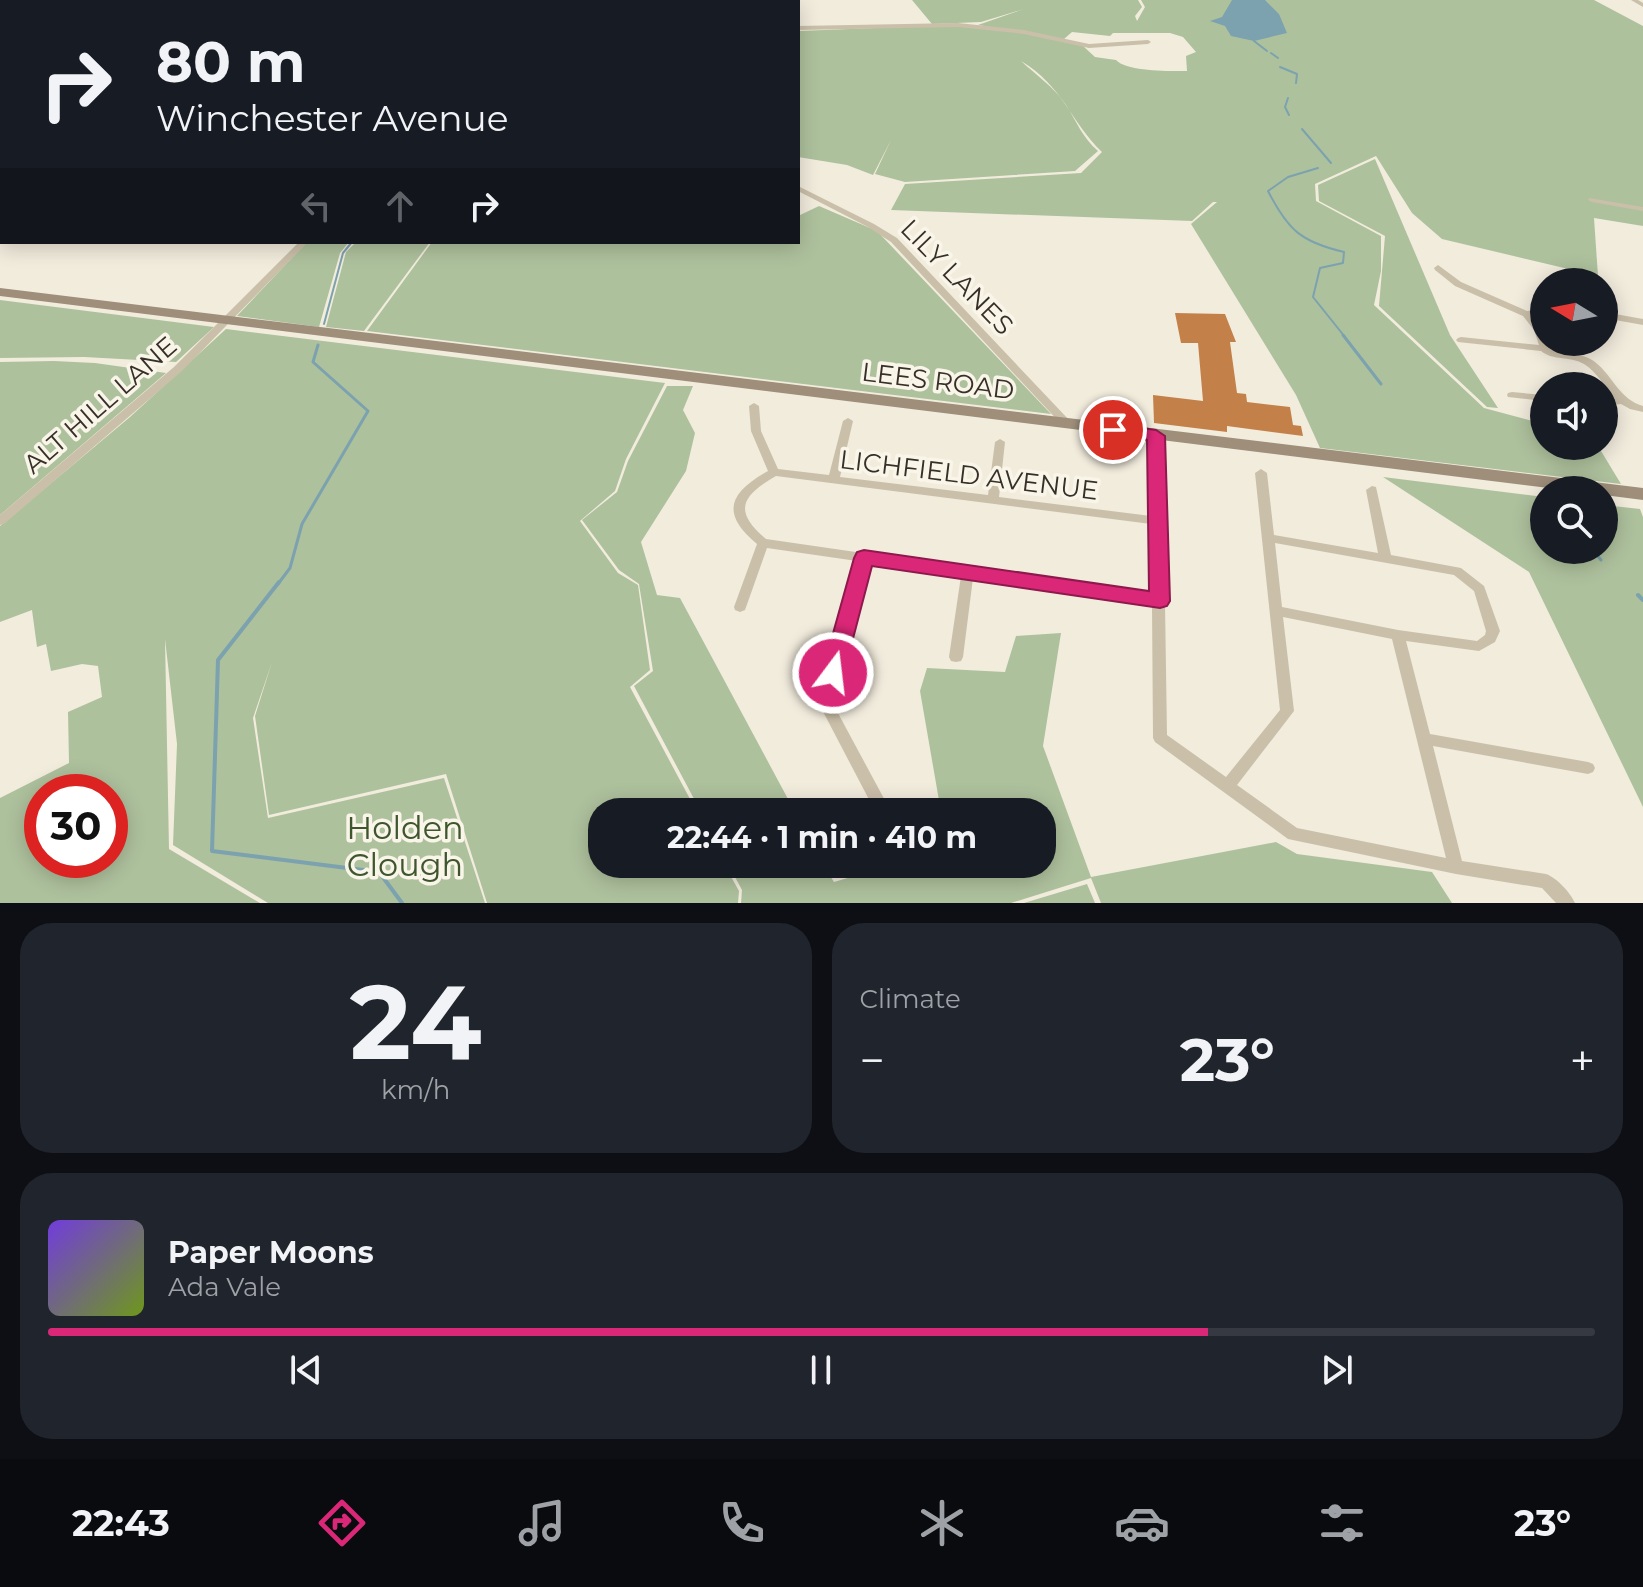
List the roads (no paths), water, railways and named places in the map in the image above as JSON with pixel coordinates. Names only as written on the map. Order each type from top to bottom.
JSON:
[{"type":"main road","name":"LEES ROAD","points":[[0,292],[1643,494]]},
{"type":"street","points":[[1634,0],[1643,5]]},
{"type":"street","points":[[800,28],[958,25],[1024,32],[1089,46],[1148,42]]},
{"type":"street","name":"LILY LANES","points":[[800,189],[825,205],[880,229],[894,240],[1066,423]]},
{"type":"street","points":[[1592,200],[1643,209]]},
{"type":"street","name":"ALT HILL LANE","points":[[0,521],[136,406],[302,244]]},
{"type":"street","points":[[1438,268],[1458,284],[1526,314],[1530,319]]},
{"type":"street","points":[[1526,314],[1530,314]]},
{"type":"street","points":[[1618,318],[1643,322]]},
{"type":"street","points":[[1454,330],[1463,343],[1530,347]]},
{"type":"street","points":[[1562,356],[1584,360],[1592,365],[1621,401]]},
{"type":"street","points":[[1512,395],[1530,397]]},
{"type":"street","points":[[1618,401],[1643,409]]},
{"type":"street","points":[[754,406],[756,431],[774,472],[752,483],[740,497],[737,513],[746,530],[763,543],[1160,601]]},
{"type":"street","points":[[833,480],[848,421]]},
{"type":"street","points":[[1156,436],[1160,738],[1293,834],[1456,867],[1546,881],[1567,903]]},
{"type":"street","points":[[993,500],[1000,442]]},
{"type":"street","name":"LICHFIELD AVENUE","points":[[774,472],[1158,521]]},
{"type":"street","points":[[1227,787],[1287,711],[1261,473]]},
{"type":"street","points":[[1372,490],[1385,557]]},
{"type":"street","points":[[1268,538],[1457,571],[1480,589],[1493,631],[1490,638],[1479,646],[1398,635],[1276,611]]},
{"type":"street","points":[[740,607],[763,543]]},
{"type":"street","points":[[864,558],[825,702],[876,798]]},
{"type":"street","points":[[956,657],[968,573]]},
{"type":"street","points":[[1398,635],[1456,867]]},
{"type":"street","points":[[1425,739],[1588,768]]},
{"type":"water","points":[[1232,0],[1265,0],[1279,14],[1287,33],[1254,41],[1231,36],[1225,26],[1210,21],[1222,17]]},
{"type":"waterway","points":[[1254,41],[1267,51]]},
{"type":"waterway","points":[[1271,53],[1278,58]]},
{"type":"waterway","points":[[1280,67],[1297,74],[1296,83]]},
{"type":"waterway","points":[[1288,98],[1285,107],[1289,115]]},
{"type":"waterway","points":[[1302,129],[1331,163]]},
{"type":"waterway","points":[[1318,168],[1288,177],[1268,191],[1282,216],[1297,232],[1317,244],[1344,252],[1343,263],[1320,268],[1313,297],[1345,337]]},
{"type":"waterway","points":[[324,324],[343,253],[350,244]]},
{"type":"waterway","points":[[1343,335],[1381,384]]},
{"type":"waterway","points":[[278,584],[290,568],[302,524],[368,411],[313,362],[318,345]]},
{"type":"waterway","points":[[279,582],[218,660],[212,851],[379,872],[402,903]]},
{"type":"waterway","points":[[1638,595],[1643,600]]},
{"type":"park label","name":"Holden Clough","points":[[405,846]]}]
